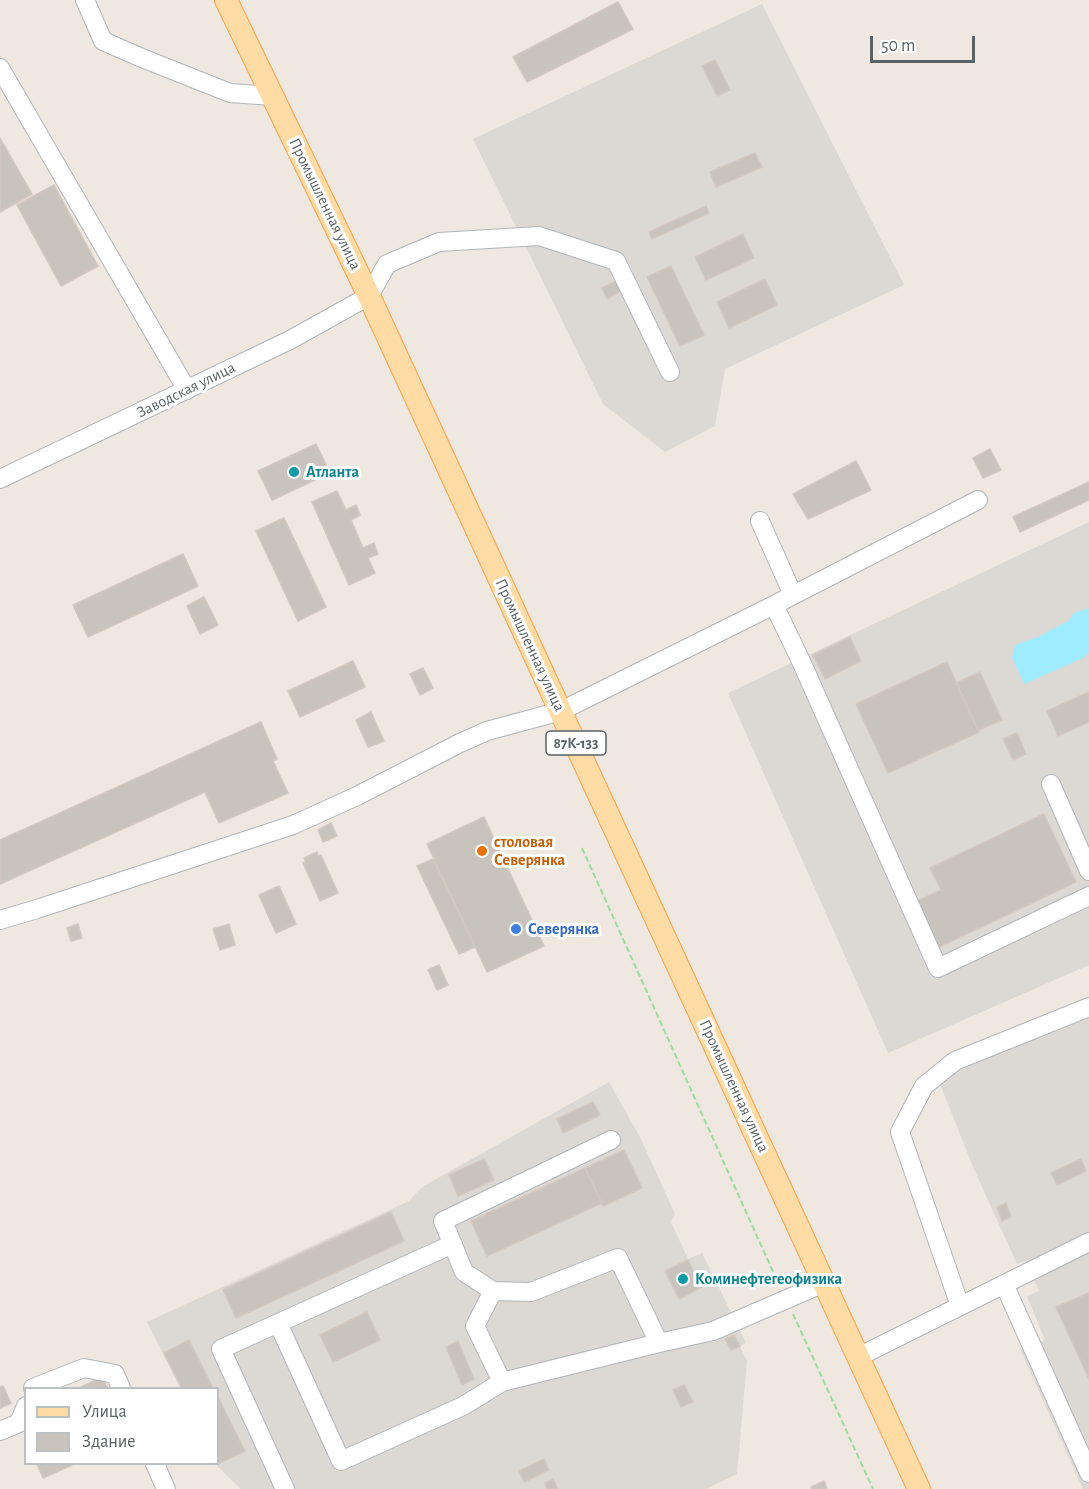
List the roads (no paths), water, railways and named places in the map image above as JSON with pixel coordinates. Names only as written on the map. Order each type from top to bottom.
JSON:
[{"type":"main road","name":"Промышленная улица","points":[[226,0],[369,296],[919,1489]]},
{"type":"street","points":[[85,0],[103,40],[230,93],[273,96]]},
{"type":"street","points":[[0,68],[187,390]]},
{"type":"street","points":[[369,296],[387,264],[439,242],[539,236],[616,261],[670,372]]},
{"type":"street","name":"Заводская улица","points":[[0,479],[290,340],[369,296]]},
{"type":"street","points":[[0,920],[293,825],[357,796],[478,735],[561,711],[978,500]]},
{"type":"street","points":[[760,521],[793,595]]},
{"type":"street","points":[[774,605],[938,968],[1089,897]]},
{"type":"street","points":[[1051,784],[1089,871]]},
{"type":"street","points":[[960,1306],[900,1132],[924,1086],[955,1061],[1089,1007]]},
{"type":"street","points":[[610,1140],[443,1221],[464,1272],[493,1291],[531,1292],[618,1258],[659,1343]]},
{"type":"street","points":[[858,1357],[1089,1242]]},
{"type":"street","points":[[285,1489],[221,1349],[453,1244]]},
{"type":"street","points":[[278,1323],[341,1461],[463,1406],[502,1382],[713,1331],[824,1283]]},
{"type":"street","points":[[1004,1284],[1089,1473]]},
{"type":"street","points":[[493,1291],[475,1326],[502,1382]]},
{"type":"street","points":[[38,1387],[84,1368],[115,1374],[121,1387]]},
{"type":"street","points":[[0,1431],[19,1423],[24,1411]]},
{"type":"street","points":[[155,1465],[166,1489]]},
{"type":"water","points":[[1089,608],[1089,652],[1083,658],[1024,684],[1012,657],[1015,645],[1038,637],[1068,621],[1074,613]]},
{"type":"place","name":"Атланта","points":[[294,472]]},
{"type":"place","name":"столовая Северянка","points":[[482,851]]},
{"type":"place","name":"Северянка","points":[[516,929]]},
{"type":"place","name":"Коминефтегеофизика","points":[[683,1279]]}]
